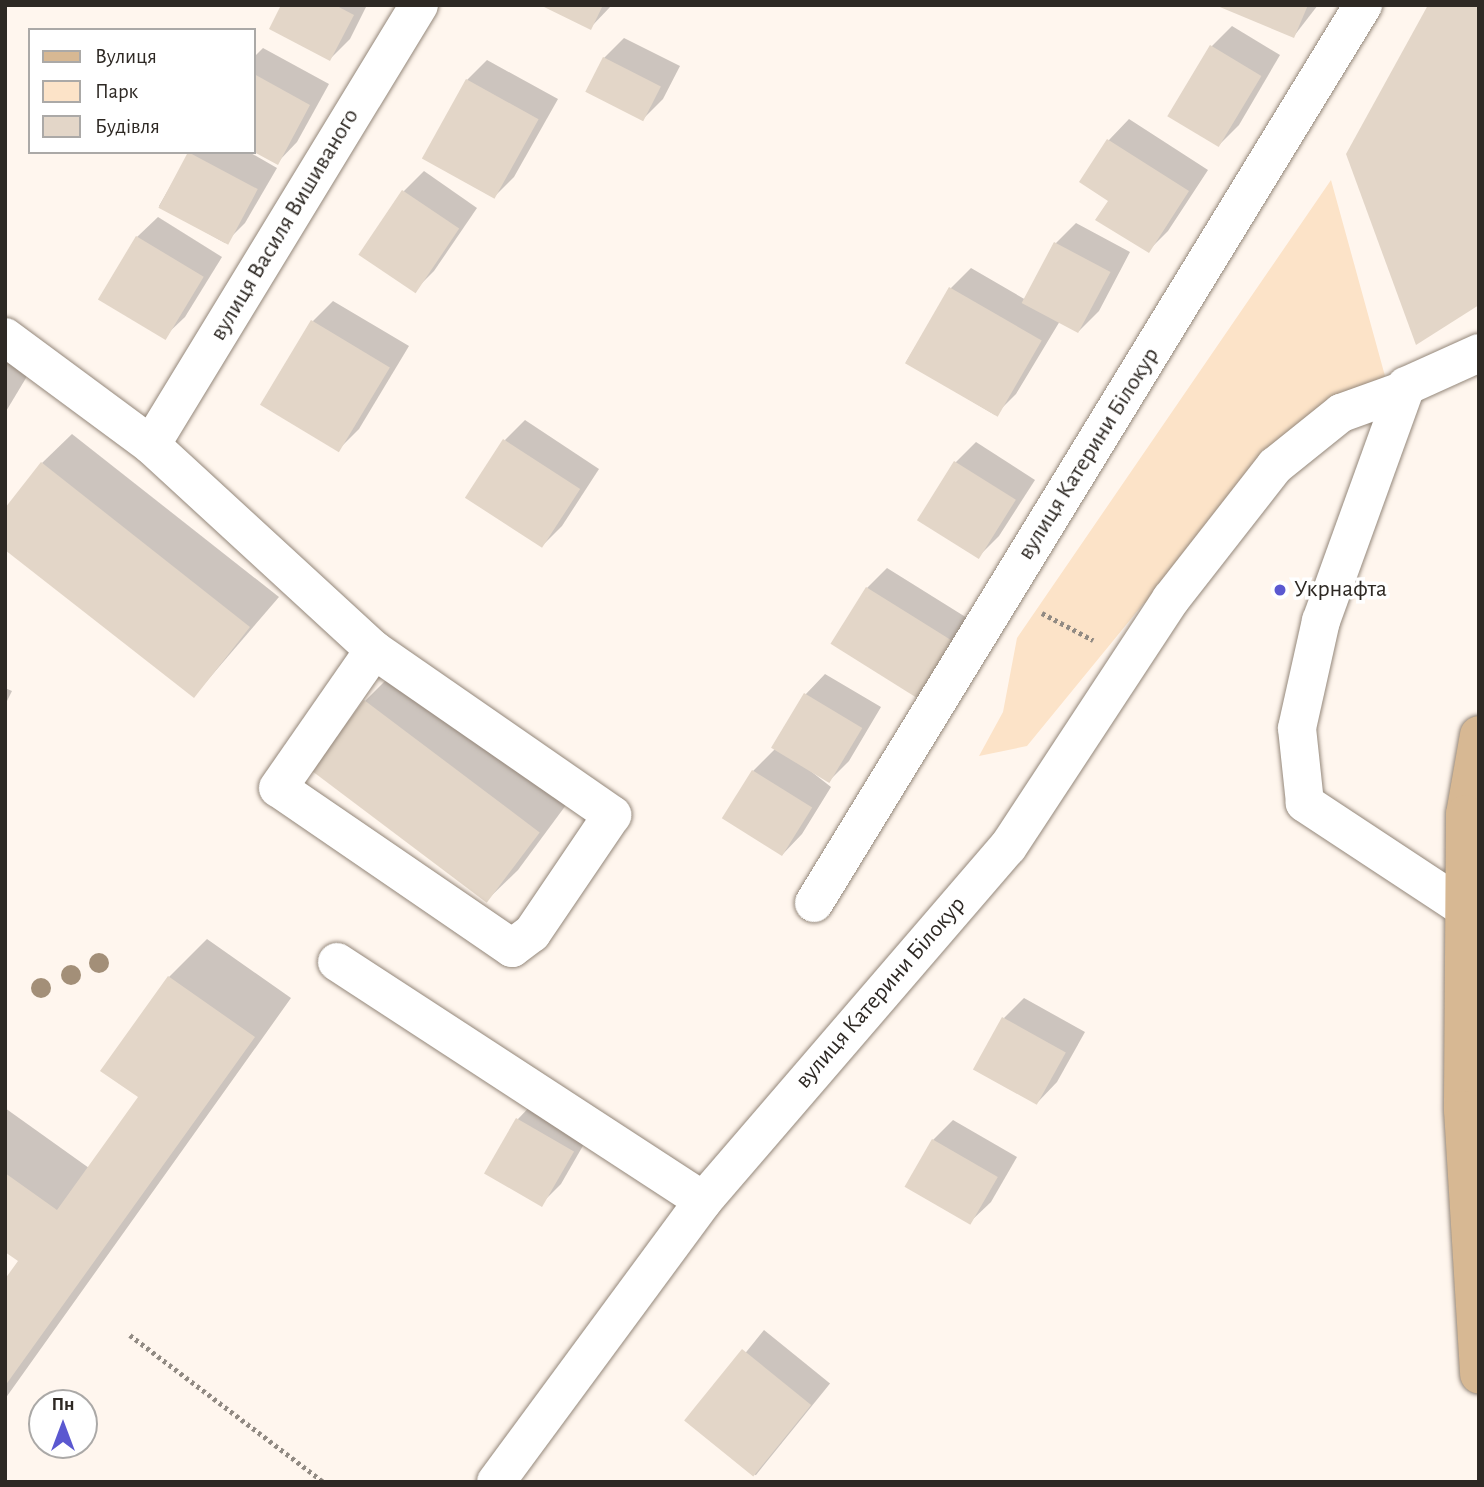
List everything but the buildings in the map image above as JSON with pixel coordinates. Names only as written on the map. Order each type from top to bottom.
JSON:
[{"type":"main road","points":[[1479,736],[1465,814],[1463,1110],[1479,1375]]},
{"type":"street","name":"вулиця Василя Вишиваного","points":[[151,445],[419,5]]},
{"type":"street","name":"вулиця Катерини Білокур","points":[[814,903],[1363,5]]},
{"type":"street","points":[[5,337],[151,445],[374,650],[612,816],[532,933],[512,948],[278,788],[374,650]]},
{"type":"street","name":"вулиця Катерини Білокур","points":[[496,1482],[703,1201],[1007,846],[1171,598],[1275,466],[1340,413],[1405,390],[1479,353]]},
{"type":"street","points":[[1405,390],[1321,621],[1297,728],[1305,803],[1464,908]]},
{"type":"street","points":[[337,962],[703,1201]]},
{"type":"path","points":[[1006,590],[1131,659]]},
{"type":"path","points":[[130,1335],[324,1482]]},
{"type":"green space","points":[[1331,180],[1385,376],[1275,466],[1171,599],[1144,603],[1027,746],[979,756],[1003,712],[1017,638]]},
{"type":"place","name":"Укрнафта","points":[[1280,590]]}]
